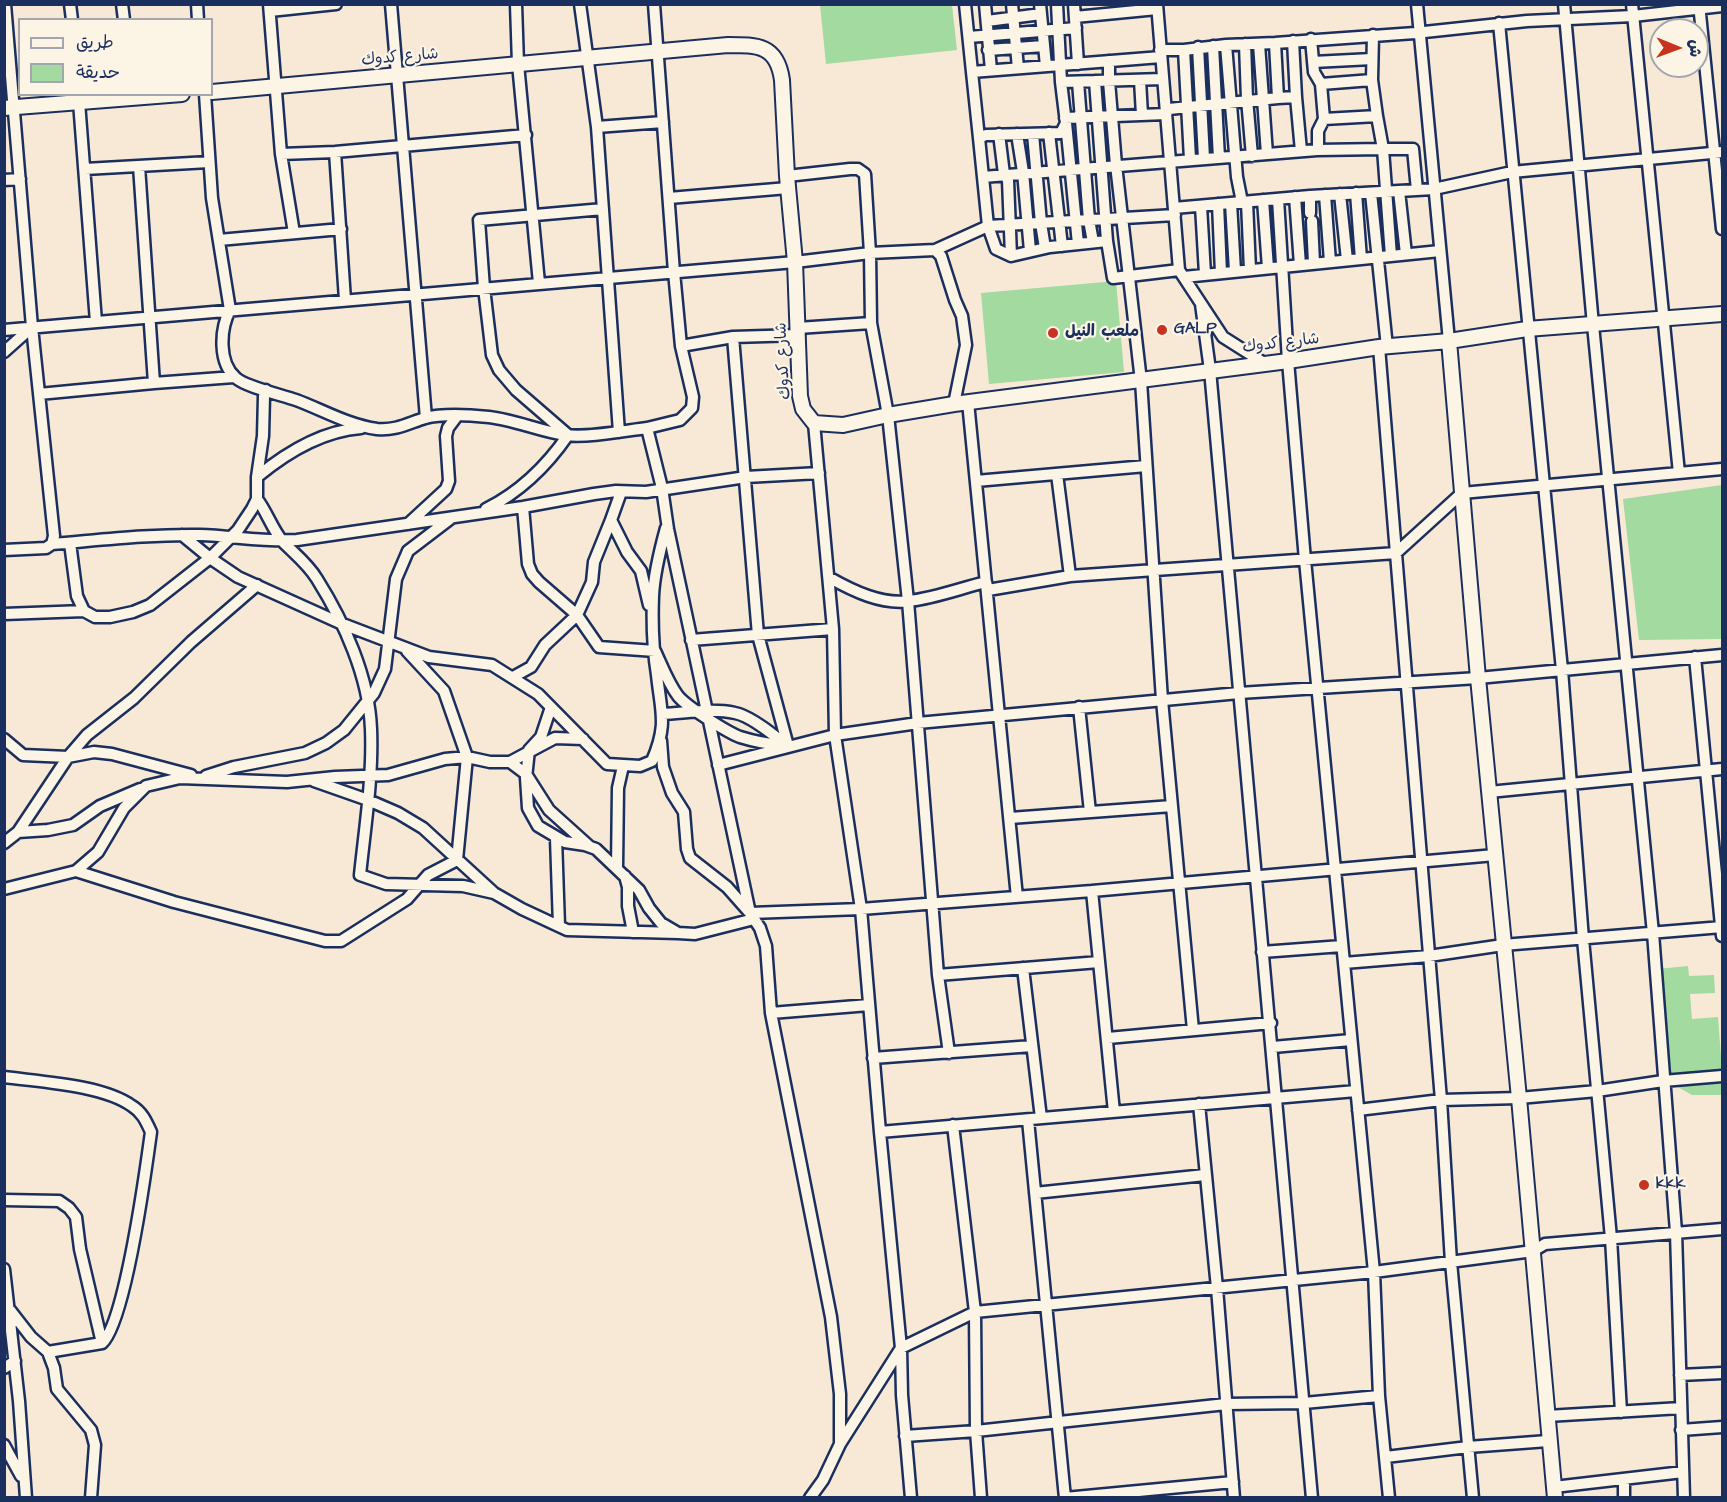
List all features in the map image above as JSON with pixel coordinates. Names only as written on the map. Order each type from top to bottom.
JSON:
[{"type":"street","points":[[5,4],[8,33],[9,107],[20,179],[32,327],[54,536],[52,544]]},
{"type":"street","points":[[294,233],[282,154],[269,8],[336,4]]},
{"type":"street","points":[[392,4],[426,418]]},
{"type":"street","points":[[516,4],[518,64],[539,283]]},
{"type":"street","points":[[580,4],[597,127],[619,432]]},
{"type":"street","points":[[257,477],[287,455],[339,430],[403,427],[426,418],[457,416],[491,417],[535,430],[568,435],[619,432],[680,420],[692,408],[693,398],[681,346],[674,272],[654,4]]},
{"type":"street","points":[[1012,4],[1018,68]]},
{"type":"street","points":[[1057,4],[1061,82],[1078,244]]},
{"type":"street","points":[[1074,4],[1078,63]]},
{"type":"street","points":[[1417,4],[1554,1492],[1683,1473]]},
{"type":"street","points":[[1564,4],[1636,777],[1653,933],[1676,1232],[1684,1497]]},
{"type":"street","points":[[991,70],[986,5],[965,5],[988,226],[996,249],[1011,256],[1045,248],[1107,241]]},
{"type":"street","points":[[972,72],[1109,61],[1198,47],[1419,33],[1632,10],[1722,6]]},
{"type":"street","points":[[969,37],[1059,29],[1075,22],[1157,7],[1181,273],[1223,337],[1264,363]]},
{"type":"street","points":[[1699,7],[1719,153],[1722,229]]},
{"type":"street","points":[[987,21],[1041,9],[1046,66]]},
{"type":"street","points":[[1632,10],[1679,473]]},
{"type":"street","points":[[1499,23],[1562,670],[1582,939],[1611,1238],[1621,1412]]},
{"type":"street","points":[[8,33],[18,32]]},
{"type":"street","points":[[1373,35],[1372,80],[1383,149],[1391,256]]},
{"type":"street","points":[[1311,39],[1314,72],[1322,84],[1324,119],[1318,131],[1318,150]]},
{"type":"street","points":[[1293,41],[1301,151]]},
{"type":"street","points":[[1275,43],[1278,98]]},
{"type":"street","points":[[1245,44],[1252,156]]},
{"type":"street","points":[[1259,44],[1267,154]]},
{"type":"street","name":"شارع كدوك","points":[[213,92],[728,45],[756,46],[772,53],[781,70],[782,80],[787,182],[795,262],[801,396],[803,409],[814,423],[843,425],[961,403],[1527,329],[1722,314]]},
{"type":"street","points":[[1226,45],[1235,157],[1250,270]]},
{"type":"street","points":[[988,50],[1044,46]]},
{"type":"street","points":[[1213,46],[1219,158]]},
{"type":"street","points":[[1198,47],[1204,159]]},
{"type":"street","points":[[1184,50],[1190,159]]},
{"type":"street","points":[[1313,62],[1372,59]]},
{"type":"street","points":[[1109,61],[1111,117],[1121,218],[1141,381],[1162,700],[1193,1030]]},
{"type":"street","points":[[1061,82],[1163,79]]},
{"type":"street","points":[[1140,80],[1142,115]]},
{"type":"street","points":[[1322,84],[1372,80]]},
{"type":"street","points":[[1095,81],[1107,241],[1113,278],[1181,273],[1221,273],[1440,251]]},
{"type":"street","points":[[1078,82],[1089,220],[1093,242]]},
{"type":"street","points":[[9,107],[131,96]]},
{"type":"street","points":[[205,96],[209,162],[230,310],[224,321],[224,357],[228,369],[237,380],[296,400],[350,423],[379,429]]},
{"type":"street","points":[[1166,114],[1169,109],[1296,97]]},
{"type":"street","points":[[79,102],[96,322]]},
{"type":"street","points":[[1065,121],[1080,118],[1166,114]]},
{"type":"street","points":[[1324,119],[1377,116]]},
{"type":"street","points":[[979,138],[986,135],[1061,133],[1065,121]]},
{"type":"street","points":[[597,127],[663,122]]},
{"type":"street","points":[[1049,133],[1062,246]]},
{"type":"street","points":[[1017,134],[1030,251]]},
{"type":"street","points":[[1033,134],[1045,248]]},
{"type":"street","points":[[282,154],[335,152],[526,135]]},
{"type":"street","points":[[999,135],[1004,174],[1008,180],[1011,256]]},
{"type":"street","points":[[983,177],[1301,151],[1413,149],[1418,190]]},
{"type":"street","points":[[335,152],[345,300]]},
{"type":"street","points":[[4,330],[795,262],[870,253],[935,250],[988,226],[1121,218],[1175,212],[1201,206],[1295,197],[1434,189],[1512,172],[1719,153]]},
{"type":"street","points":[[85,169],[209,162]]},
{"type":"street","points":[[139,166],[154,383]]},
{"type":"street","points":[[669,198],[787,182],[850,169],[858,169],[865,174],[870,253],[871,323],[888,415],[908,601],[938,975],[949,1053]]},
{"type":"street","points":[[4,180],[20,179]]},
{"type":"street","points":[[1399,191],[1406,254]]},
{"type":"street","points":[[1371,193],[1396,554],[1441,1100],[1450,1262],[1473,1497]]},
{"type":"street","points":[[1340,194],[1347,260]]},
{"type":"street","points":[[1356,194],[1361,259]]},
{"type":"street","points":[[1325,195],[1330,262]]},
{"type":"street","points":[[1310,196],[1314,263]]},
{"type":"street","points":[[1295,197],[1300,265]]},
{"type":"street","points":[[1278,199],[1288,361],[1305,560],[1374,1272],[1379,1396],[1389,1497]]},
{"type":"street","points":[[1263,200],[1268,268]]},
{"type":"street","points":[[1235,271],[1240,202]]},
{"type":"street","points":[[1218,204],[1221,273]]},
{"type":"street","points":[[1201,206],[1205,274]]},
{"type":"street","points":[[568,435],[516,390],[499,370],[492,355],[479,220],[603,209]]},
{"type":"street","points":[[219,240],[341,229]]},
{"type":"street","points":[[935,250],[941,256],[962,316],[966,345],[961,403],[976,481],[1017,897]]},
{"type":"street","points":[[1201,304],[1210,370],[1262,952],[1278,1098],[1312,1497]]},
{"type":"street","points":[[681,346],[871,323]]},
{"type":"street","points":[[4,352],[32,327]]},
{"type":"street","points":[[733,338],[758,635],[788,746]]},
{"type":"street","points":[[39,394],[234,377]]},
{"type":"street","points":[[4,614],[84,611],[95,617],[110,617],[133,612],[150,605],[210,558],[238,530],[257,499],[257,477],[266,390]]},
{"type":"street","points":[[408,524],[446,489],[449,481],[446,436],[448,428],[457,416]]},
{"type":"street","points":[[814,423],[830,578],[835,735],[861,909],[901,1348],[902,1395],[911,1497]]},
{"type":"street","points":[[646,428],[662,488],[667,525],[704,714],[718,765],[752,916]]},
{"type":"street","points":[[474,514],[499,502],[521,487],[546,463],[568,435]]},
{"type":"street","points":[[976,481],[1146,466]]},
{"type":"street","points":[[986,582],[988,590],[1070,576],[1396,554],[1462,493],[1722,469]]},
{"type":"street","points":[[4,550],[46,548],[52,544],[182,535],[283,541],[312,539],[594,494],[646,492],[746,477],[819,473]]},
{"type":"street","points":[[1057,474],[1070,576]]},
{"type":"street","points":[[513,677],[531,667],[545,645],[577,615],[592,582],[594,562],[621,492]]},
{"type":"street","points":[[257,499],[283,541],[307,565],[355,654],[371,729],[368,800],[360,875],[386,884],[464,886],[494,893]]},
{"type":"street","points":[[523,507],[528,564],[532,574],[539,582],[577,615],[599,647],[655,651]]},
{"type":"street","points":[[4,739],[23,755],[68,757],[94,752],[112,754],[202,778],[234,767],[305,753],[326,743],[344,730],[367,702],[374,693],[385,669],[396,579],[408,550],[452,517]]},
{"type":"street","points":[[611,520],[627,552],[641,572],[654,628]]},
{"type":"street","points":[[667,525],[658,558],[653,596],[656,674],[663,714],[661,741],[666,776],[672,793],[684,812],[687,849],[690,858],[727,887],[760,928],[766,946],[771,1013],[831,1317],[840,1394],[840,1444]]},
{"type":"street","points":[[182,535],[238,577],[340,623],[429,657],[492,665],[538,693],[607,764],[640,766],[652,761],[661,741]]},
{"type":"street","points":[[70,543],[77,596],[84,611]]},
{"type":"street","points":[[830,578],[846,587],[884,600],[908,601],[986,582]]},
{"type":"street","points":[[4,843],[18,832],[68,757],[87,735],[149,685],[191,642],[256,585]]},
{"type":"street","points":[[691,640],[833,629]]},
{"type":"street","points":[[405,648],[444,691],[466,757],[457,860]]},
{"type":"street","points":[[655,651],[679,697],[739,736],[769,744],[788,746]]},
{"type":"street","points":[[718,765],[835,735],[918,723],[1239,693],[1478,678],[1722,655]]},
{"type":"street","points":[[1344,963],[1428,956],[1503,945],[1722,930],[1695,657]]},
{"type":"street","points":[[551,707],[541,737],[530,750],[526,774],[528,808],[538,826],[565,843],[596,849],[639,890],[649,909],[661,923],[678,933]]},
{"type":"street","points":[[1079,707],[1090,812]]},
{"type":"street","points":[[663,714],[737,713],[764,728],[788,746]]},
{"type":"street","points":[[18,832],[48,830],[73,825],[100,806],[146,786],[180,778],[287,782],[388,776],[445,759],[466,757],[490,762],[510,762],[555,738],[584,739]]},
{"type":"street","points":[[510,762],[526,774],[549,810],[591,847]]},
{"type":"street","points":[[623,766],[618,788],[621,872],[628,886],[628,906],[633,932]]},
{"type":"street","points":[[1489,792],[1722,769]]},
{"type":"street","points":[[310,780],[398,813],[423,828],[494,893],[567,930],[695,934],[752,916],[1179,884],[1495,855]]},
{"type":"street","points":[[4,889],[76,871],[98,852],[123,808],[146,786]]},
{"type":"street","points":[[1010,818],[1172,806]]},
{"type":"street","points":[[556,837],[559,926]]},
{"type":"street","points":[[76,871],[174,903],[325,941],[341,940],[352,934],[407,899],[428,875],[457,860]]},
{"type":"street","points":[[1092,891],[1114,1112]]},
{"type":"street","points":[[1262,952],[1342,946]]},
{"type":"street","points":[[938,975],[1100,962]]},
{"type":"street","points":[[1023,969],[1041,1118]]},
{"type":"street","points":[[771,1013],[869,1005]]},
{"type":"street","points":[[1108,1038],[1271,1023]]},
{"type":"street","points":[[1273,1047],[1352,1040]]},
{"type":"street","points":[[873,1058],[1032,1046]]},
{"type":"street","points":[[1358,1110],[1441,1100],[1519,1098],[1722,1076]]},
{"type":"street","points":[[4,1077],[112,1095],[133,1106],[145,1117],[151,1132],[133,1242],[109,1338],[102,1343],[48,1352]]},
{"type":"street","points":[[880,1131],[1356,1091]]},
{"type":"street","points":[[1199,1104],[1234,1497]]},
{"type":"street","points":[[1028,1119],[1065,1497],[1233,1482]]},
{"type":"street","points":[[953,1125],[975,1312],[976,1431],[981,1497]]},
{"type":"street","points":[[1035,1193],[1205,1175]]},
{"type":"street","points":[[4,1200],[59,1201],[69,1208],[76,1218],[80,1250],[102,1343]]},
{"type":"street","points":[[810,1497],[823,1480],[840,1444],[901,1348],[975,1312],[1374,1272],[1533,1251],[1545,1244],[1722,1229]]},
{"type":"street","points":[[4,1269],[15,1361],[26,1497]]},
{"type":"street","points":[[9,1310],[31,1337],[48,1352],[54,1368],[57,1389],[91,1430],[95,1445],[91,1497]]},
{"type":"street","points":[[4,1368],[15,1361]]},
{"type":"street","points":[[1680,1375],[1722,1373]]},
{"type":"street","points":[[906,1436],[976,1431],[1226,1404],[1304,1403],[1379,1396]]},
{"type":"street","points":[[1547,1416],[1681,1408]]},
{"type":"street","points":[[1681,1430],[1722,1427]]},
{"type":"street","points":[[1386,1457],[1468,1447],[1548,1441]]},
{"type":"street","points":[[4,1445],[24,1482]]},
{"type":"street","points":[[1624,1480],[1624,1497]]},
{"type":"green space","points":[[820,5],[952,5],[957,50],[826,64]]},
{"type":"green space","name":"ملعب النيل","points":[[1116,281],[1124,372],[989,384],[981,293]]},
{"type":"green space","points":[[1722,485],[1722,639],[1639,640],[1623,499]]},
{"type":"green space","points":[[1688,966],[1689,976],[1714,975],[1715,993],[1690,994],[1692,1019],[1718,1017],[1722,1070],[1666,1075],[1657,969]]},
{"type":"green space","points":[[1722,1079],[1722,1095],[1692,1095],[1671,1083]]},
{"type":"place","name":"GALP","points":[[1162,330]]},
{"type":"place","name":"ملعب النيل","points":[[1053,333]]},
{"type":"place","name":"kkk","points":[[1644,1185]]}]
